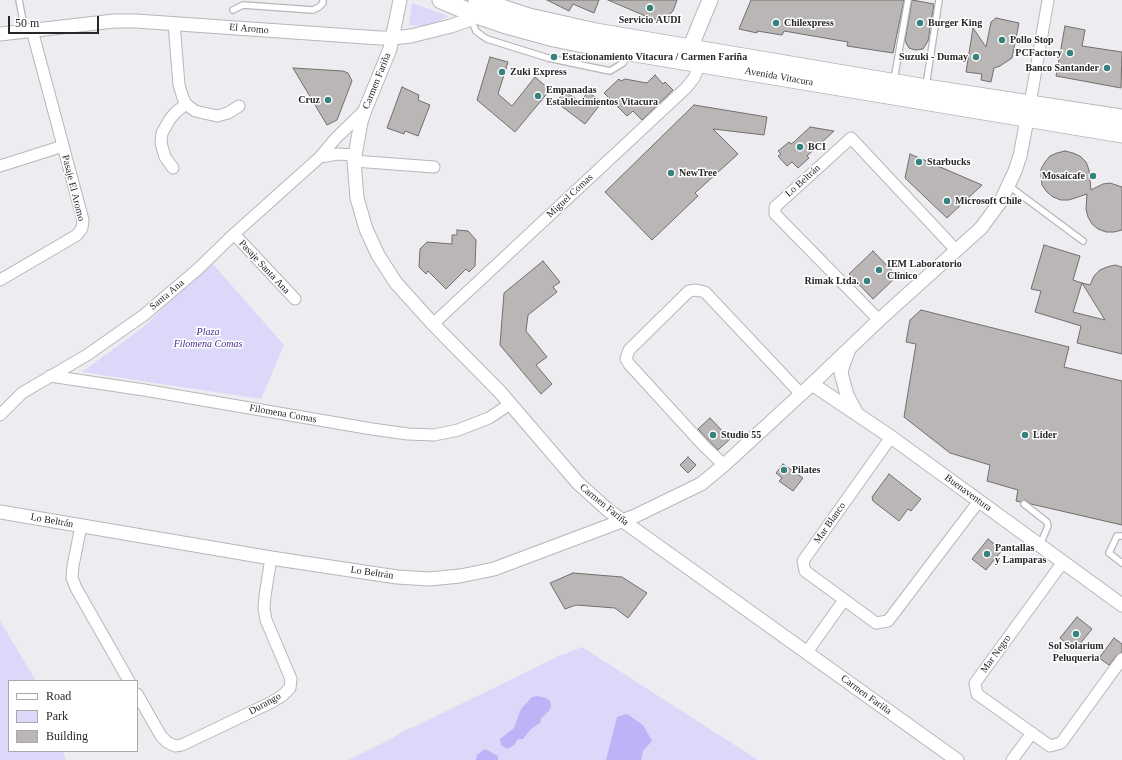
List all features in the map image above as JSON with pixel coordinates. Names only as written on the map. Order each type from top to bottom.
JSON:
[{"type":"main road","name":"Avenida Vitacura","points":[[441,0],[596,32],[691,58],[1028,111],[1122,118]]},
{"type":"main road","points":[[691,58],[710,0]]},
{"type":"main road","name":"Avenida Vitacura","points":[[479,7],[554,38],[628,52],[894,82],[1028,111],[1122,134]]},
{"type":"street","name":"Carmen Fariña","points":[[400,0],[390,49],[364,110],[358,134],[355,158],[358,198],[362,215],[372,242],[386,269],[396,283],[433,324],[480,370],[578,483],[609,511],[957,760]]},
{"type":"street","points":[[1028,111],[1048,0]]},
{"type":"street","name":"El Aromo","points":[[0,34],[114,21],[136,21],[393,38],[434,31],[479,7]]},
{"type":"street","points":[[174,23],[179,85],[186,104],[195,111],[217,116],[228,113],[240,106]]},
{"type":"street","name":"Pasaje El Aromo","points":[[0,280],[69,241],[77,235],[82,228],[83,220],[29,30]]},
{"type":"street","name":"Miguel Comas","points":[[433,324],[686,88],[694,78],[697,71],[691,58]]},
{"type":"street","points":[[173,168],[165,157],[161,143],[162,133],[170,119],[186,104]]},
{"type":"street","name":"Santa Ana","points":[[0,415],[22,393],[87,355],[137,321],[198,269],[234,234],[320,157],[336,138],[364,110]]},
{"type":"street","name":"Lo Beltrán","points":[[0,512],[271,558],[397,577],[429,579],[460,576],[494,569],[635,516],[701,484],[724,465],[879,320],[969,240],[988,219],[1001,201],[1009,186],[1020,156],[1028,111]]},
{"type":"street","name":"Lo Beltrán","points":[[879,320],[775,214],[775,207],[780,202],[851,138],[956,250]]},
{"type":"street","name":"Pasaje El Aromo","points":[[0,166],[63,146]]},
{"type":"street","points":[[320,157],[338,154],[355,158],[434,167]]},
{"type":"street","name":"Pasaje Santa Ana","points":[[234,234],[295,299]]},
{"type":"street","points":[[724,465],[677,416],[626,359],[628,350],[689,291],[696,290],[704,292],[801,394]]},
{"type":"street","points":[[849,349],[841,373],[847,395],[857,414]]},
{"type":"street","name":"Filomena Comas","points":[[50,376],[144,390],[408,434],[434,435],[458,430],[489,418],[510,404]]},
{"type":"street","name":"Buenaventura","points":[[812,384],[891,437],[1122,605]]},
{"type":"street","name":"Mar Blanco","points":[[891,437],[803,561],[805,571],[844,600],[876,623],[888,621],[979,501]]},
{"type":"street","points":[[81,526],[72,578],[76,588],[128,680]]},
{"type":"street","name":"Durango","points":[[138,696],[161,736],[167,742],[175,746],[182,745],[272,702],[283,695],[290,688],[291,679],[266,620],[264,608],[271,558]]},
{"type":"street","name":"Mar Negro","points":[[1063,562],[975,683],[977,694],[1050,746],[1061,743],[1122,659]]},
{"type":"street","points":[[807,652],[844,600]]},
{"type":"street","points":[[1012,760],[1032,733]]},
{"type":"lane","points":[[19,0],[29,30]]},
{"type":"lane","points":[[233,10],[243,5],[313,10],[319,7],[323,0]]},
{"type":"lane","points":[[894,82],[908,0]]},
{"type":"lane","points":[[926,88],[939,0]]},
{"type":"lane","points":[[1009,186],[1082,241]]},
{"type":"lane","points":[[1024,504],[1047,522],[1048,526],[1040,545]]},
{"type":"lane","points":[[1122,536],[1117,536],[1109,553],[1122,563]]},
{"type":"green space","points":[[412,3],[448,16],[436,23],[423,26],[409,25]]},
{"type":"green space","name":"Plaza Filomena Comas","points":[[211,262],[284,345],[261,399],[82,372],[141,329]]},
{"type":"green space","points":[[0,621],[35,680],[8,680],[8,752],[63,752],[66,760],[0,760]]},
{"type":"green space","points":[[582,647],[758,760],[348,760],[391,739],[403,731],[557,657]]},
{"type":"shaded area","points":[[537,696],[546,698],[550,701],[550,710],[541,718],[541,722],[530,730],[523,739],[518,739],[514,745],[507,749],[501,745],[500,739],[514,728],[521,709],[532,697]]},
{"type":"shaded area","points":[[627,714],[643,725],[652,741],[643,751],[641,760],[606,760],[617,717]]},
{"type":"shaded area","points":[[485,749],[498,756],[498,760],[476,760],[477,755]]},
{"type":"building","points":[[547,0],[599,0],[594,13],[573,4],[569,11]]},
{"type":"building","name":"Servicio AUDI","points":[[608,0],[677,0],[673,11],[667,17],[660,20],[650,18]]},
{"type":"building","points":[[751,0],[904,0],[893,53],[847,46],[848,42],[784,31],[782,35],[757,31],[757,33],[739,29]]},
{"type":"building","name":"Burger King","points":[[912,0],[934,4],[928,41],[923,49],[915,50],[909,48],[905,41]]},
{"type":"building","name":"Pollo Stop","points":[[996,18],[1019,23],[1012,58],[994,68],[991,82],[981,80],[982,74],[966,72],[973,28],[986,47],[991,22]]},
{"type":"building","points":[[1065,26],[1085,30],[1082,46],[1122,52],[1121,88],[1056,76]]},
{"type":"building","points":[[490,57],[508,62],[498,94],[512,106],[535,77],[550,90],[515,132],[477,100]]},
{"type":"building","name":"Cruz","points":[[293,68],[343,71],[348,73],[352,81],[337,120],[327,125]]},
{"type":"building","points":[[655,75],[663,84],[665,82],[673,90],[642,120],[633,111],[627,116],[604,93],[619,79],[621,81],[625,79],[647,83]]},
{"type":"building","points":[[402,87],[419,95],[418,100],[430,105],[418,136],[405,131],[404,134],[387,128]]},
{"type":"building","points":[[565,91],[580,102],[588,92],[602,102],[585,124],[556,102]]},
{"type":"building","name":"NewTree","points":[[694,105],[767,117],[764,135],[713,129],[738,154],[695,193],[698,196],[652,240],[605,192]]},
{"type":"building","name":"BCI","points":[[810,127],[834,131],[807,156],[809,158],[798,168],[792,162],[787,166],[778,156],[781,154],[778,151],[789,142],[791,144],[794,142]]},
{"type":"building","points":[[1065,151],[1080,156],[1086,162],[1089,170],[1091,190],[1103,184],[1110,183],[1122,187],[1122,230],[1106,232],[1098,229],[1092,224],[1086,209],[1087,194],[1069,200],[1061,200],[1053,197],[1047,192],[1042,185],[1041,169],[1050,156]]},
{"type":"building","name":"Microsoft Chile","points":[[910,154],[982,185],[947,218],[905,178]]},
{"type":"building","points":[[457,230],[468,231],[476,240],[475,266],[469,272],[466,269],[446,289],[428,271],[426,274],[419,267],[420,249],[427,242],[452,244],[452,235],[457,235]]},
{"type":"building","points":[[1044,245],[1080,256],[1073,280],[1082,283],[1090,285],[1094,276],[1100,270],[1107,267],[1115,265],[1122,267],[1122,354],[1077,343],[1081,326],[1035,312],[1041,291],[1031,289]],"holes":[[[1082,283],[1105,320],[1073,312]]]},
{"type":"building","points":[[873,251],[897,276],[873,299],[849,274]]},
{"type":"building","points":[[543,261],[560,282],[553,287],[557,292],[528,315],[526,331],[547,357],[536,365],[552,384],[541,394],[500,345],[504,293]]},
{"type":"building","name":"Lider","points":[[921,310],[1069,347],[1064,367],[1122,381],[1122,525],[1031,504],[1025,500],[1020,502],[1016,501],[1018,490],[987,481],[990,465],[950,453],[904,417],[916,344],[906,342],[910,320]]},
{"type":"building","name":"Studio 55","points":[[710,418],[730,439],[718,450],[698,429]]},
{"type":"building","points":[[688,457],[696,465],[688,473],[680,465]]},
{"type":"building","points":[[783,464],[803,478],[793,491],[779,481],[782,478],[776,473]]},
{"type":"building","points":[[889,474],[921,499],[911,511],[908,509],[899,521],[873,501],[872,497]]},
{"type":"building","name":"Pantallas y Lamparas","points":[[988,539],[1002,550],[986,570],[972,559]]},
{"type":"building","points":[[573,573],[622,577],[647,593],[628,618],[615,608],[576,605],[565,609],[550,583]]},
{"type":"building","name":"Sol Solarium Peluqueria","points":[[1077,617],[1092,629],[1075,650],[1060,638]]},
{"type":"building","points":[[1114,638],[1122,644],[1122,652],[1117,655],[1109,665],[1099,658]]},
{"type":"place","name":"Servicio AUDI","points":[[650,8]]},
{"type":"place","name":"Chilexpress","points":[[776,23]]},
{"type":"place","name":"Burger King","points":[[920,23]]},
{"type":"place","name":"Pollo Stop","points":[[1002,40]]},
{"type":"place","name":"PCFactory","points":[[1070,53]]},
{"type":"place","name":"Estacionamiento Vitacura / Carmen Fariña","points":[[554,57]]},
{"type":"place","name":"Suzuki - Dumay","points":[[976,57]]},
{"type":"place","name":"Banco Santander","points":[[1107,68]]},
{"type":"place","name":"Zuki Express","points":[[502,72]]},
{"type":"place","name":"Empanadas Establecimientos Vitacura","points":[[538,96]]},
{"type":"place","name":"Cruz","points":[[328,100]]},
{"type":"place","name":"BCI","points":[[800,147]]},
{"type":"place","name":"Starbucks","points":[[919,162]]},
{"type":"place","name":"NewTree","points":[[671,173]]},
{"type":"place","name":"Mosaicafe","points":[[1093,176]]},
{"type":"place","name":"Microsoft Chile","points":[[947,201]]},
{"type":"place","name":"IEM Laboratorio Clínico","points":[[879,270]]},
{"type":"place","name":"Rimak Ltda.","points":[[867,281]]},
{"type":"place","name":"Studio 55","points":[[713,435]]},
{"type":"place","name":"Lider","points":[[1025,435]]},
{"type":"place","name":"Pilates","points":[[784,470]]},
{"type":"place","name":"Pantallas y Lamparas","points":[[987,554]]},
{"type":"place","name":"Sol Solarium Peluqueria","points":[[1076,634]]}]
